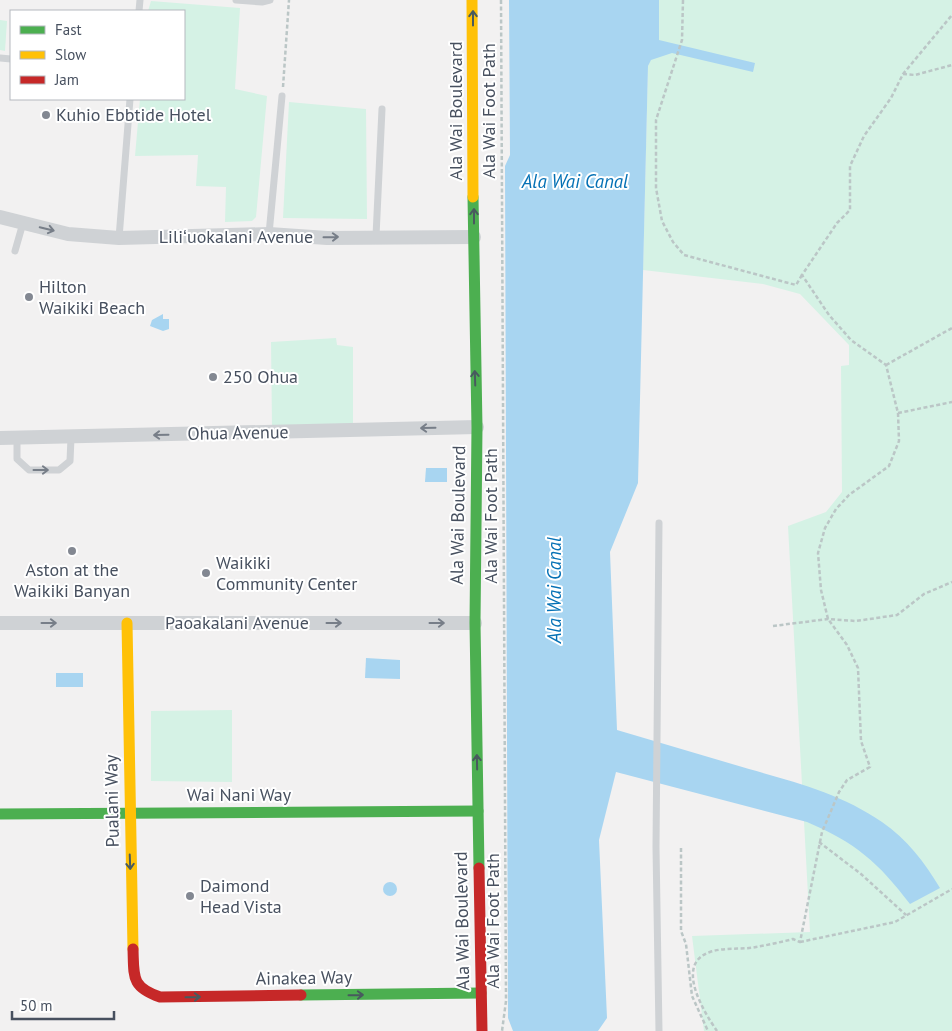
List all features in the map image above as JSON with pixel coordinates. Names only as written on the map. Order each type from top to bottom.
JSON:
[{"type":"street","name":"Ala Wai Boulevard","points":[[472,0],[474,340],[477,427],[475,622],[482,1031]]},
{"type":"street","name":"Liliʻuokalani Avenue","points":[[0,217],[68,234],[119,238],[269,234],[327,238],[376,236],[474,237]]},
{"type":"street","name":"Ohua Avenue","points":[[0,438],[71,438],[477,427]]},
{"type":"street","name":"Paoakalani Avenue","points":[[0,623],[475,622]]},
{"type":"street","name":"Pualani Way","points":[[127,623],[129,813],[134,979]]},
{"type":"street","name":"Wai Nani Way","points":[[0,814],[478,811]]},
{"type":"street","name":"Ainakea Way","points":[[134,979],[143,991],[160,997],[481,993]]},
{"type":"lane","points":[[236,0],[262,2],[270,0]]},
{"type":"lane","points":[[269,234],[282,96]]},
{"type":"lane","points":[[119,238],[130,100]]},
{"type":"lane","points":[[376,236],[382,109]]},
{"type":"lane","points":[[15,251],[23,223]]},
{"type":"lane","points":[[17,438],[17,459],[30,470],[59,470],[70,461],[71,438]]},
{"type":"lane","points":[[659,1031],[656,847],[660,523]]},
{"type":"path","points":[[282,96],[289,0]]},
{"type":"path","name":"Ala Wai Foot Path","points":[[501,0],[506,991],[502,1031]]},
{"type":"path","points":[[683,0],[682,40],[656,120],[656,188],[662,222],[673,242],[684,255],[796,285],[837,223],[850,210],[850,166],[864,136],[891,98],[903,74],[952,16]]},
{"type":"path","points":[[903,74],[915,75],[952,65]]},
{"type":"path","points":[[800,942],[822,832],[839,792],[847,780],[870,767],[861,741],[858,668],[847,645],[828,619],[820,590],[818,560],[821,537],[843,501],[890,466],[899,441],[898,414],[886,366],[851,340],[829,315],[802,275]]},
{"type":"path","points":[[886,366],[952,328]]},
{"type":"path","points":[[898,414],[952,402]]},
{"type":"path","points":[[774,626],[828,619],[856,621],[897,615],[924,594],[952,582]]},
{"type":"path","points":[[820,842],[861,874],[906,915]]},
{"type":"path","points":[[681,848],[681,931],[686,944],[692,996],[708,1031]]},
{"type":"path","points":[[717,1031],[696,992],[694,970],[698,959],[716,950],[755,948],[793,939],[800,942],[895,922],[952,888]]},
{"type":"green space","points":[[659,0],[952,0],[952,1031],[704,1031],[692,936],[810,932],[788,526],[826,512],[842,492],[841,366],[849,365],[849,345],[800,294],[763,284],[643,270],[648,66],[659,40]]},
{"type":"green space","points":[[151,1],[240,8],[235,89],[267,96],[256,217],[252,221],[225,222],[226,187],[196,186],[198,155],[135,156],[140,100],[185,100],[185,10],[148,10]]},
{"type":"green space","points":[[0,20],[7,21],[5,51],[0,50]]},
{"type":"green space","points":[[289,102],[366,109],[367,219],[283,218]]},
{"type":"green space","points":[[336,338],[337,345],[353,347],[353,427],[272,427],[271,342]]},
{"type":"green space","points":[[232,710],[232,782],[151,781],[151,711]]},
{"type":"water","name":"Ala Wai Canal","points":[[509,0],[659,0],[659,40],[755,63],[753,72],[672,53],[651,60],[648,66],[638,483],[610,552],[617,730],[801,784],[851,804],[867,812],[900,836],[922,861],[940,888],[910,904],[887,876],[865,855],[839,838],[807,822],[616,772],[599,840],[607,1018],[598,1031],[513,1031],[508,1018],[505,166],[510,155]]},
{"type":"water","points":[[163,314],[163,319],[169,319],[169,329],[163,331],[150,326],[152,320]]},
{"type":"water","points":[[426,468],[447,468],[447,482],[425,482]]},
{"type":"water","points":[[366,658],[400,660],[400,679],[365,678]]},
{"type":"water","points":[[56,673],[83,673],[83,687],[56,687]]},
{"type":"water","points":[[387,882],[393,882],[397,889],[393,896],[387,896],[383,892],[383,886]]},
{"type":"traffic: fast","points":[[473,197],[477,427],[475,623],[479,868]]},
{"type":"traffic: fast","points":[[0,814],[478,811]]},
{"type":"traffic: fast","points":[[301,995],[481,993]]},
{"type":"traffic: slow","points":[[472,0],[473,197]]},
{"type":"traffic: slow","points":[[127,623],[133,949]]},
{"type":"traffic: jam","points":[[479,868],[482,1031]]},
{"type":"traffic: jam","points":[[133,949],[136,980],[144,989],[160,997],[301,995]]},
{"type":"place","name":"Kuhio Ebbtide Hotel","points":[[46,115]]},
{"type":"place","name":"Hilton Waikiki Beach","points":[[29,297]]},
{"type":"place","name":"250 Ohua","points":[[213,377]]},
{"type":"place","name":"Aston at the Waikiki Banyan","points":[[72,551]]},
{"type":"place","name":"Waikiki Community Center","points":[[206,573]]},
{"type":"place","name":"Daimond Head Vista","points":[[190,896]]}]
